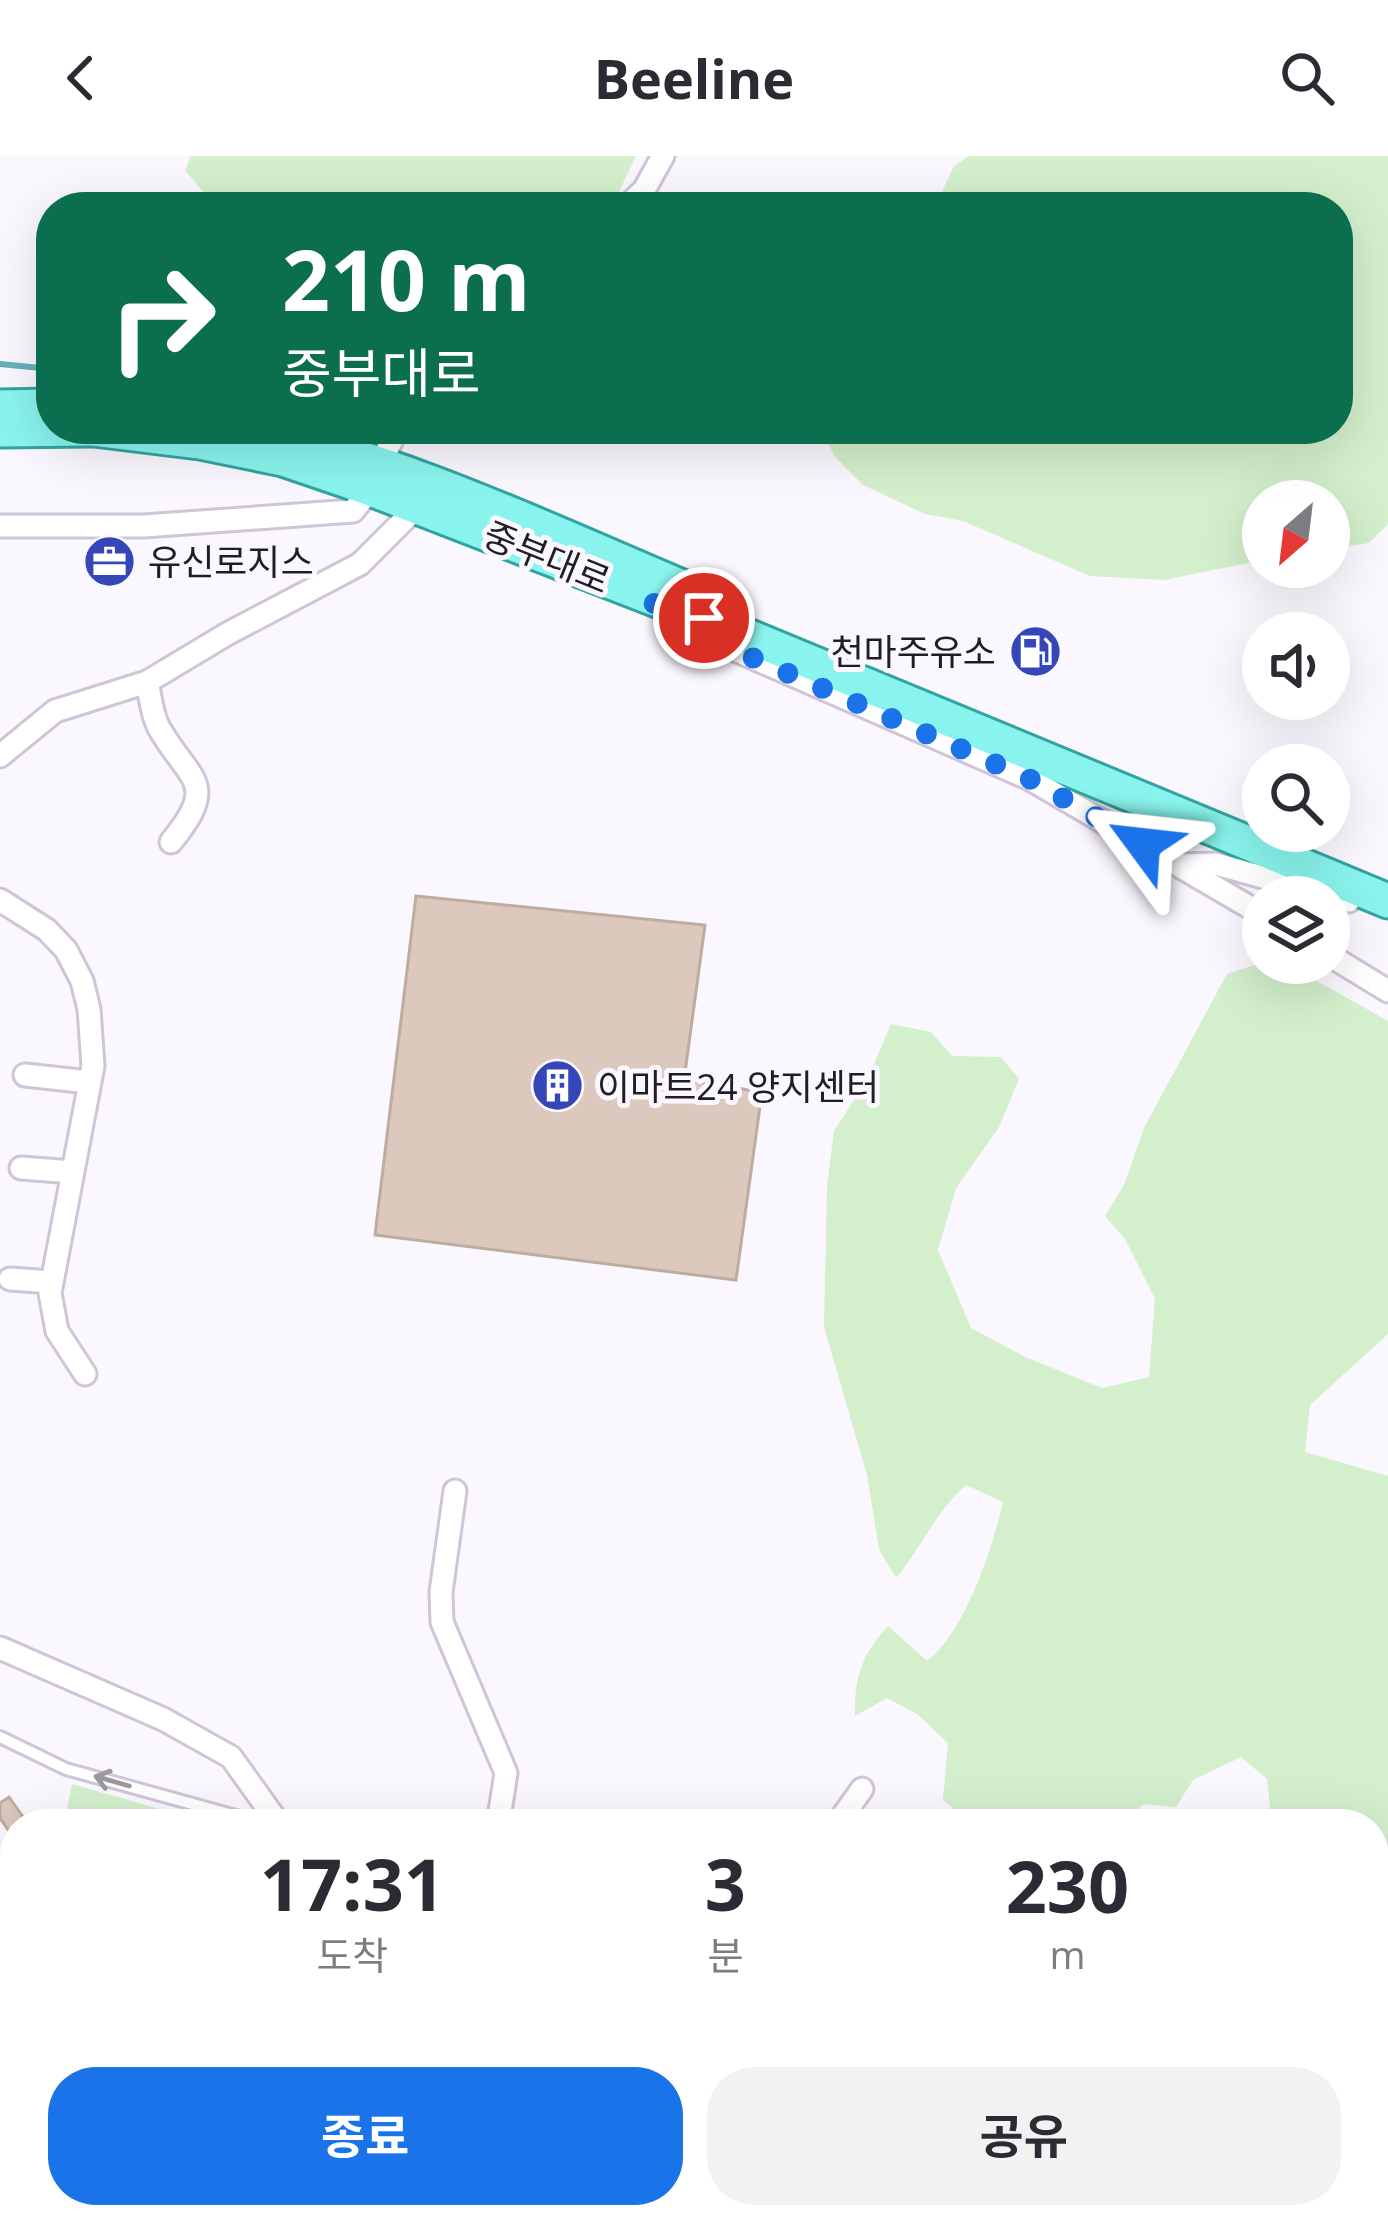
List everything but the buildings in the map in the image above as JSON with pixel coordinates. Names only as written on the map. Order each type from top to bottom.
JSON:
[{"type":"main road","points":[[0,407],[36,406]]},
{"type":"main road","name":"중부대로","points":[[0,430],[36,430]]},
{"type":"main road","name":"중부대로","points":[[210,444],[375,477],[418,506],[704,618],[1388,901]]},
{"type":"main road","name":"중부대로","points":[[308,444],[375,477],[1242,819]]},
{"type":"main road","points":[[1326,852],[1388,877]]},
{"type":"street","points":[[642,192],[663,156]]},
{"type":"street","points":[[0,526],[144,526],[353,511],[390,444]]},
{"type":"street","points":[[0,756],[55,711],[147,682],[226,634],[360,564],[418,506]]},
{"type":"street","points":[[644,597],[712,640],[1030,779],[1242,902]]},
{"type":"street","points":[[147,682],[152,713],[197,788],[195,808],[171,842]]},
{"type":"street","points":[[1181,865],[1216,864],[1388,915]]},
{"type":"street","points":[[0,900],[47,929],[75,965],[89,1009],[93,1066],[51,1282],[57,1331],[86,1374]]},
{"type":"street","points":[[1350,968],[1388,991]]},
{"type":"street","points":[[25,1075],[89,1082]]},
{"type":"street","points":[[21,1168],[73,1172]]},
{"type":"street","points":[[10,1279],[51,1282]]},
{"type":"street","points":[[455,1491],[441,1592],[442,1622],[506,1773],[500,1809]]},
{"type":"street","points":[[0,1648],[163,1719],[231,1757],[268,1809]]},
{"type":"street","points":[[848,1809],[862,1789]]},
{"type":"lane","points":[[0,1737],[66,1768],[212,1809]]},
{"type":"green space","points":[[191,156],[636,156],[619,192],[203,192],[185,170]]},
{"type":"green space","points":[[969,156],[1388,156],[1388,524],[1369,543],[1350,546],[1350,480],[1242,480],[1242,564],[1164,580],[1090,576],[963,521],[925,514],[863,485],[828,444],[1353,444],[1353,192],[942,192],[954,166]]},
{"type":"green space","points":[[1242,969],[1242,984],[1322,984],[1388,1021],[1388,1334],[1310,1405],[1305,1452],[1388,1476],[1388,1809],[1270,1809],[1267,1779],[1241,1757],[1193,1780],[1176,1807],[954,1809],[943,1800],[948,1743],[917,1714],[887,1698],[855,1716],[861,1667],[888,1626],[927,1661],[953,1631],[984,1565],[1003,1502],[966,1485],[896,1578],[879,1549],[867,1475],[824,1327],[827,1186],[834,1131],[867,1080],[891,1024],[931,1032],[952,1056],[1001,1057],[1019,1079],[999,1127],[956,1188],[938,1250],[971,1328],[1025,1357],[1102,1388],[1149,1377],[1155,1299],[1125,1239],[1105,1216],[1124,1185],[1144,1128],[1227,974]]},
{"type":"green space","points":[[72,1784],[160,1809],[67,1809]]},
{"type":"waterway","points":[[0,364],[36,368]]},
{"type":"place","name":"유신로지스","points":[[109,561]]},
{"type":"place","name":"천마주유소","points":[[1035,651]]},
{"type":"place","name":"이마트24 양지센터","points":[[558,1086]]},
{"type":"route","points":[[704,618],[644,597],[712,640],[1030,779],[1143,844]]}]
